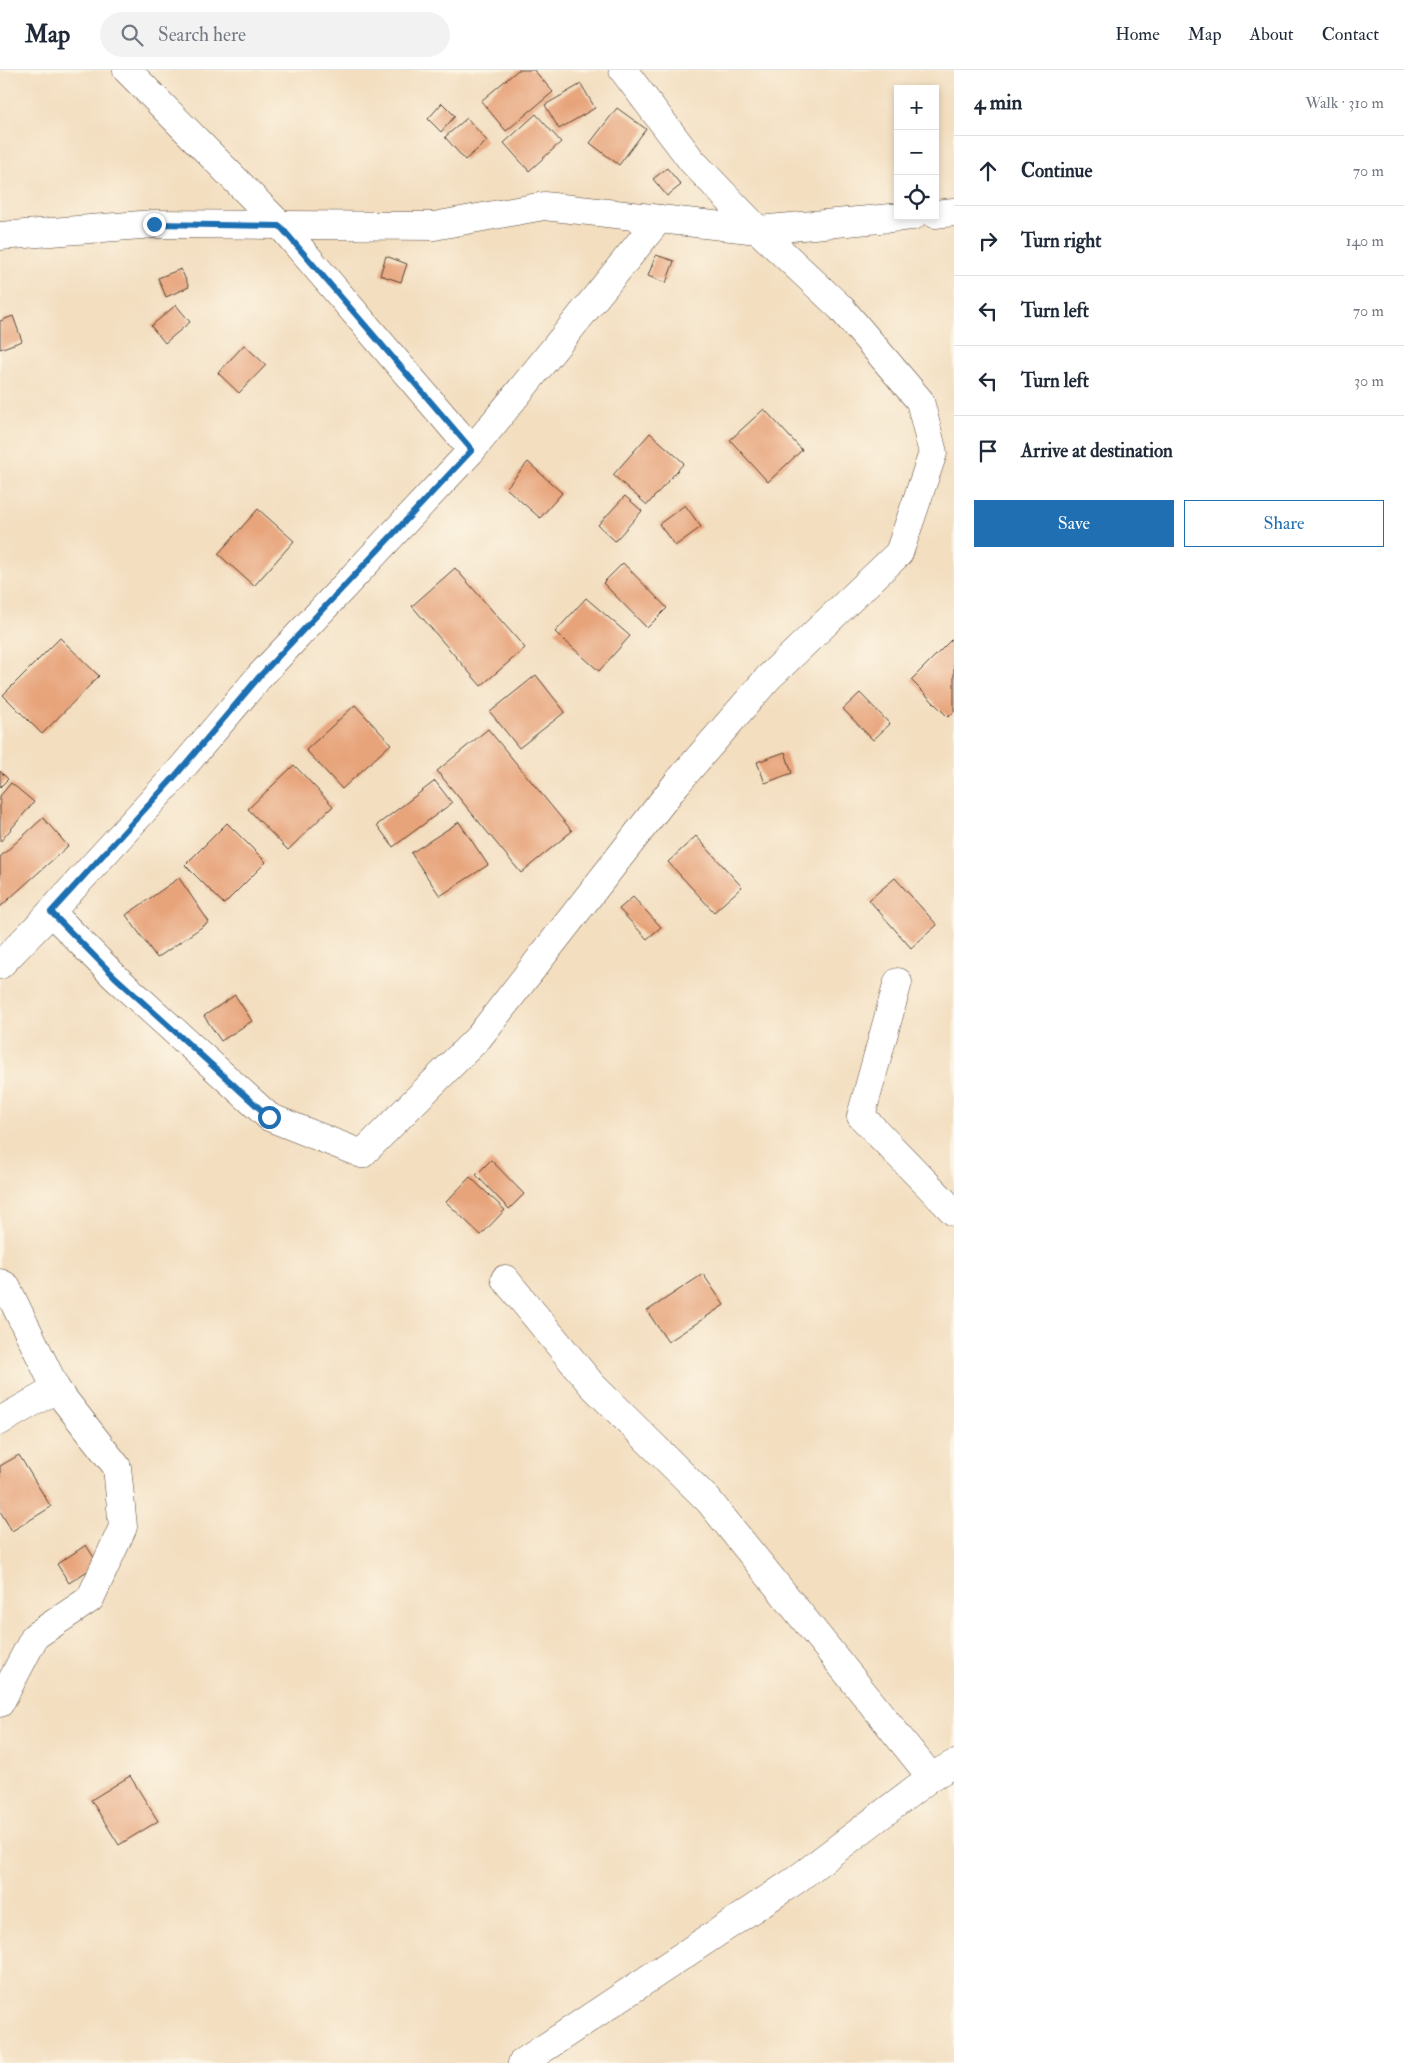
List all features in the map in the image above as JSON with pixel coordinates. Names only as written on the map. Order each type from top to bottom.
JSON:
[{"type":"street","points":[[127,70],[280,226],[472,450]]},
{"type":"street","points":[[51,912],[115,977],[269,1117],[362,1154],[479,1037],[677,783],[768,678],[899,553],[933,453],[920,400],[841,308],[758,230],[692,161],[626,71]]},
{"type":"street","points":[[0,236],[154,224],[434,226],[544,206],[758,230],[894,218]]},
{"type":"street","points":[[939,214],[954,212]]},
{"type":"street","points":[[0,965],[176,775],[259,677],[472,450],[659,219]]},
{"type":"street","points":[[898,982],[861,1116],[954,1212]]},
{"type":"street","points":[[505,1278],[592,1384],[708,1501],[931,1777]]},
{"type":"street","points":[[0,1283],[6,1286],[56,1389],[117,1467],[123,1527],[90,1600],[35,1636],[0,1703]]},
{"type":"street","points":[[0,1422],[56,1389]]},
{"type":"street","points":[[522,2063],[796,1880],[931,1777],[954,1764]]},
{"type":"building","points":[[518,70],[534,70],[553,92],[506,131],[481,101]]},
{"type":"building","points":[[581,84],[595,108],[559,129],[545,105]]},
{"type":"building","points":[[442,103],[455,116],[441,132],[428,119]]},
{"type":"building","points":[[617,108],[646,129],[619,165],[590,143]]},
{"type":"building","points":[[536,114],[561,142],[529,171],[504,143]]},
{"type":"building","points":[[467,118],[487,141],[465,160],[445,137]]},
{"type":"building","points":[[667,168],[681,185],[667,196],[653,179]]},
{"type":"building","points":[[656,255],[674,261],[666,283],[648,276]]},
{"type":"building","points":[[386,256],[407,264],[401,282],[380,275]]},
{"type":"building","points":[[181,269],[189,287],[166,297],[158,278]]},
{"type":"building","points":[[176,305],[190,322],[165,343],[151,326]]},
{"type":"building","points":[[13,316],[22,341],[0,349],[0,321]]},
{"type":"building","points":[[244,345],[266,365],[239,393],[218,373]]},
{"type":"building","points":[[764,409],[802,450],[768,482],[730,440]]},
{"type":"building","points":[[650,433],[684,463],[647,505],[613,475]]},
{"type":"building","points":[[528,462],[562,493],[540,518],[506,488]]},
{"type":"building","points":[[625,496],[642,511],[615,541],[598,525]]},
{"type":"building","points":[[685,505],[701,527],[675,546],[659,524]]},
{"type":"building","points":[[258,509],[294,541],[254,586],[218,554]]},
{"type":"building","points":[[623,563],[667,608],[647,628],[603,583]]},
{"type":"building","points":[[455,568],[525,648],[481,686],[412,606]]},
{"type":"building","points":[[586,598],[630,636],[599,671],[555,632]]},
{"type":"building","points":[[954,637],[954,712],[948,717],[911,680]]},
{"type":"building","points":[[60,638],[99,676],[42,734],[3,695]]},
{"type":"building","points":[[536,675],[565,712],[519,748],[490,712]]},
{"type":"building","points":[[860,693],[890,724],[873,740],[843,709]]},
{"type":"building","points":[[355,705],[391,744],[342,789],[306,750]]},
{"type":"building","points":[[488,729],[572,831],[521,873],[437,771]]},
{"type":"building","points":[[785,752],[792,773],[765,783],[757,762]]},
{"type":"building","points":[[294,765],[333,806],[288,850],[248,809]]},
{"type":"building","points":[[0,771],[8,779],[0,787]]},
{"type":"building","points":[[435,781],[452,803],[393,847],[377,825]]},
{"type":"building","points":[[11,783],[34,802],[0,842],[0,796]]},
{"type":"building","points":[[43,818],[68,846],[0,907],[0,857]]},
{"type":"building","points":[[459,822],[488,865],[440,896],[411,853]]},
{"type":"building","points":[[227,823],[266,862],[224,904],[185,865]]},
{"type":"building","points":[[696,836],[742,887],[714,912],[668,862]]},
{"type":"building","points":[[179,878],[209,922],[157,958],[126,915]]},
{"type":"building","points":[[895,878],[937,925],[911,948],[869,900]]},
{"type":"building","points":[[633,897],[661,927],[647,939],[619,909]]},
{"type":"building","points":[[235,995],[252,1021],[221,1041],[204,1016]]},
{"type":"building","points":[[491,1160],[524,1194],[509,1209],[476,1175]]},
{"type":"building","points":[[470,1177],[505,1210],[481,1235],[446,1202]]},
{"type":"building","points":[[703,1274],[724,1305],[668,1342],[647,1311]]},
{"type":"building","points":[[19,1455],[51,1507],[12,1531],[0,1511],[0,1466]]},
{"type":"building","points":[[86,1545],[98,1564],[69,1583],[57,1564]]},
{"type":"building","points":[[130,1776],[158,1821],[119,1845],[91,1800]]},
{"type":"route","points":[[154,224],[280,226],[472,450],[259,677],[176,775],[51,912],[115,977],[269,1117]]}]
